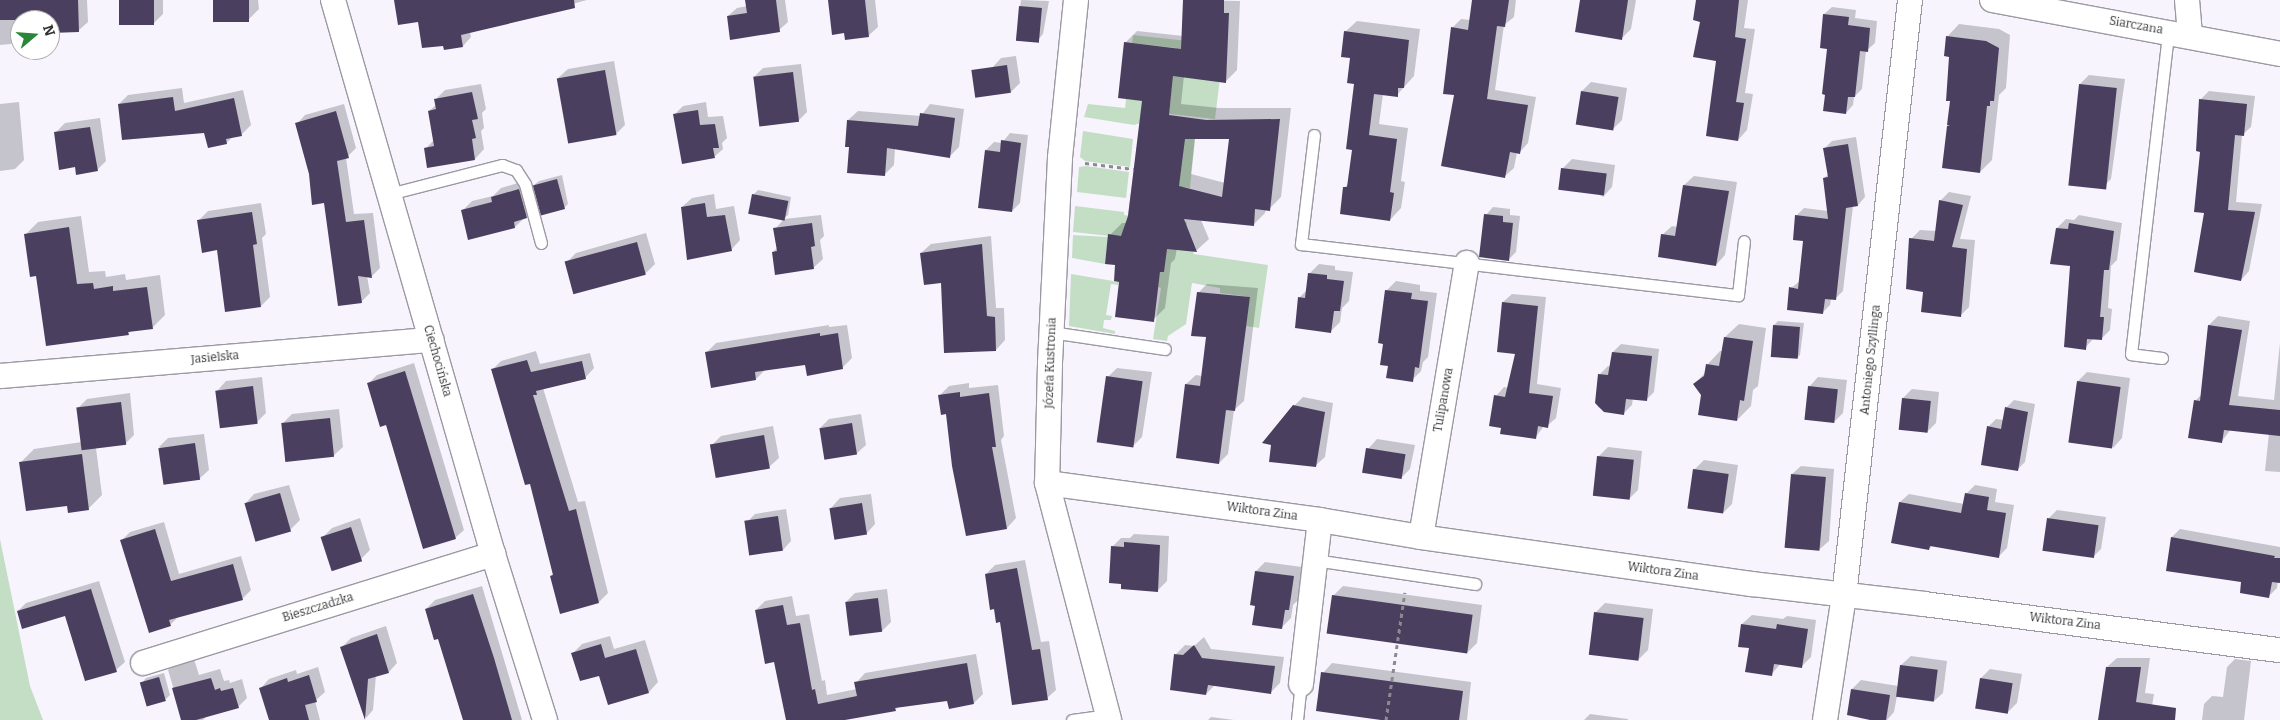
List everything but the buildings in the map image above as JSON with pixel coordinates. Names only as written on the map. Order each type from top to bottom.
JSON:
[{"type":"street","name":"Ciechocińska","points":[[333,0],[430,340],[545,720]]},
{"type":"street","name":"Józefa Kustronia","points":[[1076,0],[1060,158],[1051,332],[1047,483],[1108,718]]},
{"type":"street","name":"Antoniego Szyllinga","points":[[1824,720],[1844,596],[1910,0]]},
{"type":"street","name":"Siarczana","points":[[1992,0],[2280,54]]},
{"type":"street","points":[[2179,34],[2187,0]]},
{"type":"street","name":"Tulipanowa","points":[[1421,537],[1467,263]]},
{"type":"street","name":"Jasielska","points":[[0,376],[430,340]]},
{"type":"street","name":"Wiktora Zina","points":[[1047,483],[1320,520],[1421,537],[1844,596],[1924,604],[2280,650]]},
{"type":"street","points":[[1301,684],[1320,520]]},
{"type":"street","name":"Bieszczadzka","points":[[143,663],[494,554]]},
{"type":"lane","points":[[2162,358],[2131,354],[2179,34]]},
{"type":"lane","points":[[1314,135],[1301,244],[1738,295],[1744,241]]},
{"type":"lane","points":[[389,194],[502,165],[516,170],[525,184],[541,243]]},
{"type":"lane","points":[[1051,332],[1166,349]]},
{"type":"lane","points":[[1316,560],[1475,584]]},
{"type":"lane","points":[[1296,720],[1301,684]]},
{"type":"lane","points":[[1072,720],[1108,718]]},
{"type":"path","points":[[1085,163],[1134,169]]},
{"type":"path","points":[[1386,720],[1407,574]]},
{"type":"green space","points":[[1133,35],[1224,45],[1215,119],[1170,114],[1134,125],[1084,117],[1088,104],[1125,108],[1126,99],[1170,104],[1176,48],[1132,43]]},
{"type":"green space","points":[[1083,131],[1133,139],[1130,167],[1085,161],[1080,157]]},
{"type":"green space","points":[[1181,137],[1195,139],[1190,188],[1182,187],[1177,201],[1184,141]]},
{"type":"green space","points":[[1086,166],[1129,172],[1126,198],[1077,192],[1079,167]]},
{"type":"green space","points":[[1075,206],[1124,212],[1124,215],[1187,222],[1185,236],[1194,254],[1268,265],[1259,328],[1246,326],[1250,297],[1220,293],[1220,288],[1192,283],[1186,324],[1168,336],[1167,341],[1153,339],[1161,288],[1158,287],[1164,242],[1073,232]]},
{"type":"green space","points":[[1073,235],[1108,237],[1105,264],[1072,258]]},
{"type":"green space","points":[[1071,274],[1119,282],[1118,285],[1111,284],[1106,315],[1112,316],[1111,320],[1104,320],[1103,328],[1115,331],[1115,334],[1069,326]]},
{"type":"green space","points":[[0,539],[30,686],[43,720],[0,720]]}]
